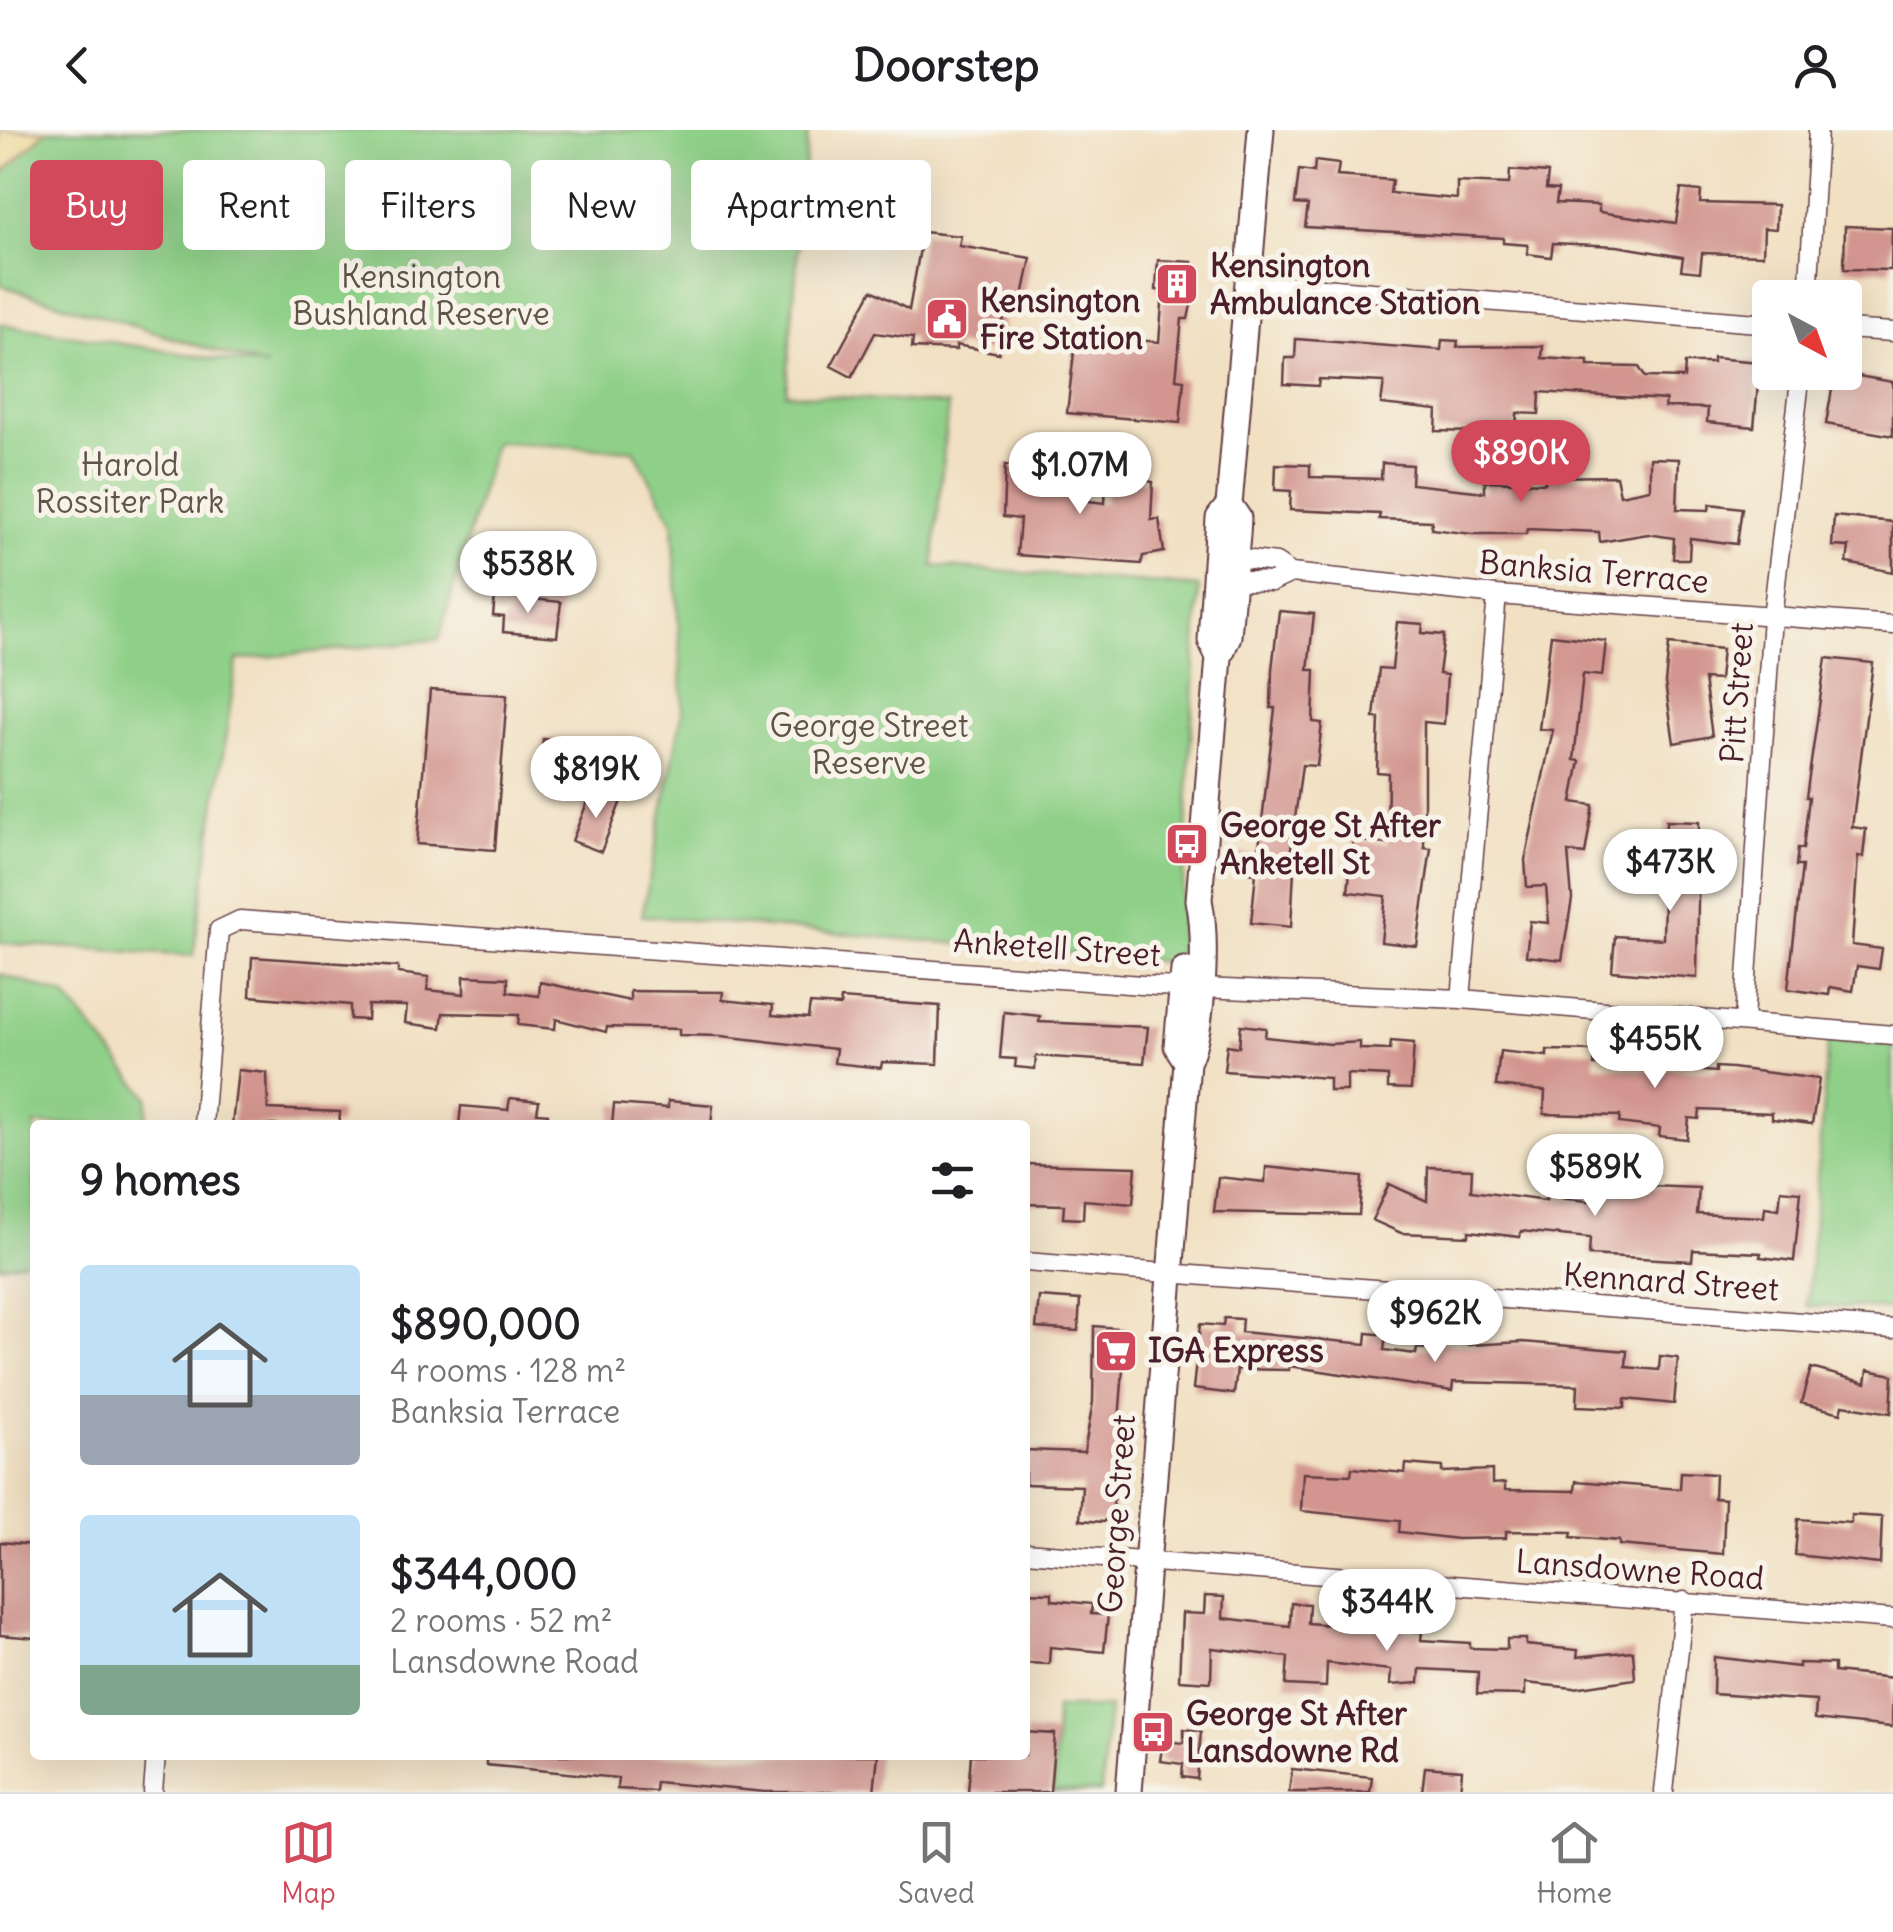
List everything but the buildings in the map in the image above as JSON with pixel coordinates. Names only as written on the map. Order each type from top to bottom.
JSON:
[{"type":"main road","name":"George Street","points":[[1129,1792],[1187,1062],[1177,1046],[1191,986],[1188,916],[1199,900],[1219,656],[1228,636],[1225,569],[1238,518],[1229,504],[1262,130]]},
{"type":"street","points":[[1809,280],[1818,130]]},
{"type":"street","points":[[1248,282],[1752,323]]},
{"type":"street","points":[[1862,330],[1893,332]]},
{"type":"street","name":"Pitt Street","points":[[1744,1020],[1772,618],[1799,390]]},
{"type":"street","name":"Banksia Terrace","points":[[1225,569],[1276,563],[1291,572],[1497,595],[1893,624]]},
{"type":"street","points":[[1460,999],[1497,595]]},
{"type":"street","name":"Anketell Street","points":[[202,1120],[219,930],[240,920],[1191,986],[1460,999],[1893,1035]]},
{"type":"street","name":"Kennard Street","points":[[1030,1262],[1893,1330]]},
{"type":"street","name":"Lansdowne Road","points":[[1030,1552],[1478,1590],[1893,1619]]},
{"type":"street","points":[[1664,1792],[1684,1602]]},
{"type":"street","points":[[153,1792],[156,1760]]},
{"type":"green space","points":[[47,130],[808,130],[805,160],[691,160],[691,250],[798,250],[786,393],[948,405],[933,566],[1199,587],[1179,963],[642,916],[683,709],[673,522],[634,450],[495,442],[439,639],[237,660],[193,956],[0,943],[0,324],[267,367],[0,285],[0,176]]},
{"type":"green space","points":[[0,974],[65,995],[148,1097],[146,1120],[30,1120],[30,1260],[0,1266]]},
{"type":"green space","points":[[1828,1040],[1893,1045],[1893,1309],[1807,1306]]},
{"type":"green space","points":[[1056,1708],[1109,1708],[1101,1792],[1054,1792]]},
{"type":"sand","points":[[0,130],[47,130],[0,176]]},
{"type":"place","name":"Kensington Ambulance Station","points":[[1177,284]]},
{"type":"place","name":"Kensington Fire Station","points":[[947,319]]},
{"type":"place","name":"George St After Anketell St","points":[[1187,844]]},
{"type":"place","name":"IGA Express","points":[[1116,1351]]},
{"type":"place","name":"George St After Lansdowne Rd","points":[[1153,1732]]},
{"type":"park label","name":"Kensington Bushland Reserve","points":[[421,296]]},
{"type":"park label","name":"Harold Rossiter Park","points":[[130,484]]},
{"type":"park label","name":"George Street Reserve","points":[[869,744]]}]
